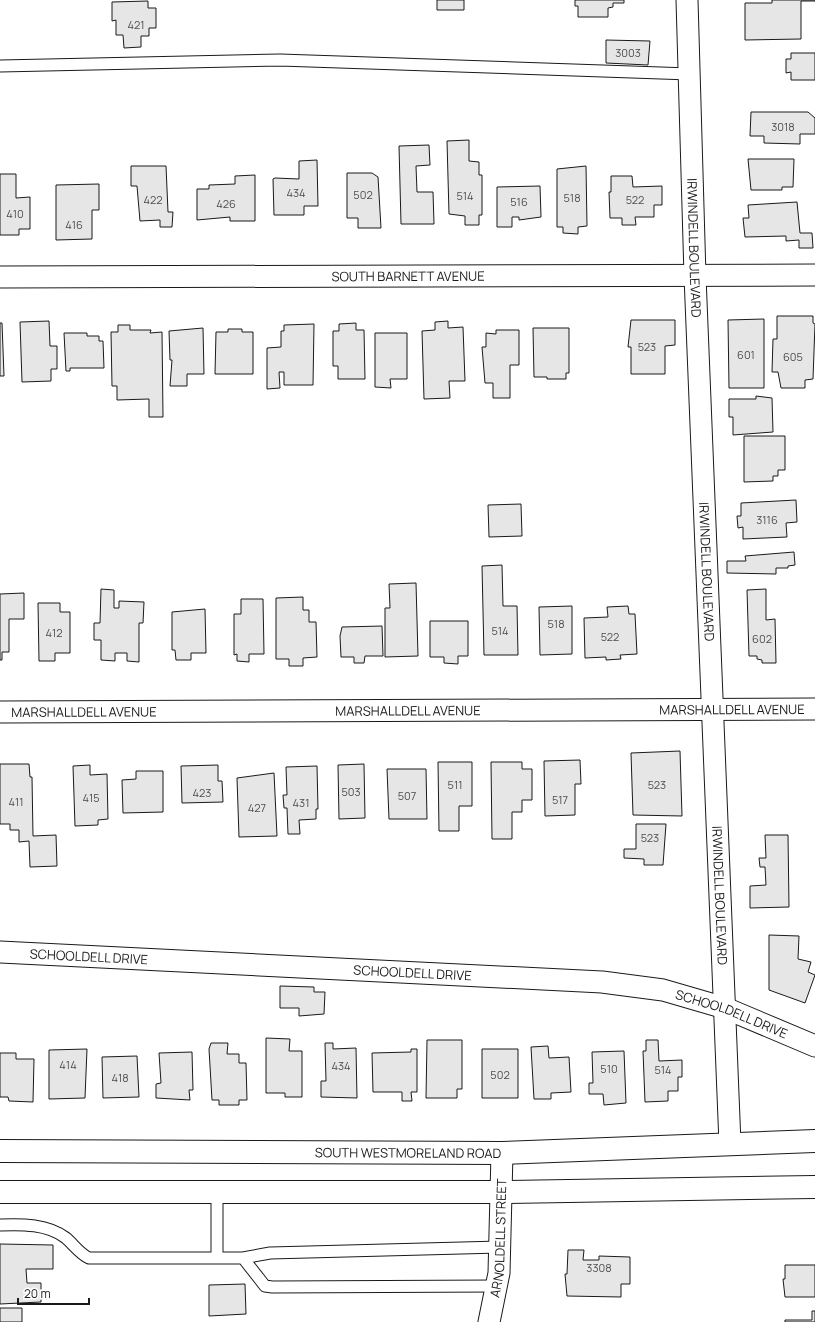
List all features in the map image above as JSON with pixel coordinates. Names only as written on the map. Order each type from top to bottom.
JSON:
[{"type":"main road","name":"SOUTH WESTMORELAND ROAD","points":[[0,1151],[502,1152],[815,1141]]},
{"type":"main road","points":[[0,1192],[502,1192],[815,1187]]},
{"type":"street","name":"IRWINDELL BOULEVARD","points":[[687,0],[695,276],[730,1144]]},
{"type":"street","name":"SOUTH BARNETT AVENUE","points":[[0,277],[815,275]]},
{"type":"street","name":"MARSHALLDELL AVENUE","points":[[0,712],[815,709]]},
{"type":"street","name":"SCHOOLDELL DRIVE","points":[[0,952],[602,982],[663,990],[725,1008],[815,1046]]},
{"type":"street","name":"ARNOLDELL STREET","points":[[489,1322],[500,1273],[502,1152]]},
{"type":"lane","points":[[0,66],[280,60],[690,74]]},
{"type":"lane","points":[[217,1192],[217,1258]]},
{"type":"lane","points":[[0,1225],[26,1224],[54,1231],[74,1245],[82,1255],[90,1258],[243,1258],[270,1252],[500,1247]]},
{"type":"lane","points":[[243,1258],[265,1286],[272,1287],[496,1286]]},
{"type":"building","points":[[437,0],[464,0],[464,10],[437,10]]},
{"type":"building","points":[[575,0],[624,0],[624,3],[613,3],[613,7],[608,8],[608,17],[578,17],[578,6],[575,6]]},
{"type":"building","points":[[772,0],[815,0],[801,1],[801,39],[745,40],[745,3],[772,3]]},
{"type":"building","points":[[148,1],[148,8],[156,8],[156,28],[149,28],[149,36],[141,36],[141,47],[124,48],[123,35],[116,35],[116,20],[112,21],[112,2]]},
{"type":"building","points":[[606,40],[650,41],[648,65],[606,63]]},
{"type":"building","points":[[791,53],[815,53],[815,80],[791,80],[791,72],[786,73],[786,59],[791,59]]},
{"type":"building","points":[[751,112],[808,112],[815,118],[815,134],[800,134],[800,144],[764,143],[764,136],[750,136]]},
{"type":"building","points":[[469,140],[469,161],[479,162],[479,175],[482,175],[482,215],[479,215],[479,225],[465,225],[465,216],[449,214],[447,141]]},
{"type":"building","points":[[429,145],[430,165],[416,166],[417,192],[433,192],[434,224],[401,224],[399,146]]},
{"type":"building","points":[[748,159],[794,159],[793,187],[782,187],[782,190],[751,190]]},
{"type":"building","points":[[317,160],[318,206],[304,206],[304,215],[274,215],[273,179],[299,179],[299,161]]},
{"type":"building","points":[[131,166],[166,166],[168,212],[173,212],[172,227],[160,227],[160,220],[140,221],[137,186],[131,186]]},
{"type":"building","points":[[586,166],[587,226],[578,227],[578,234],[563,233],[563,227],[557,227],[557,169]]},
{"type":"building","points":[[347,173],[372,173],[378,177],[381,228],[358,228],[358,218],[347,218]]},
{"type":"building","points":[[0,174],[16,174],[16,198],[30,197],[30,229],[19,229],[19,235],[0,235]]},
{"type":"building","points":[[255,175],[255,221],[230,221],[230,217],[197,220],[197,189],[209,189],[209,185],[235,184],[235,176]]},
{"type":"building","points":[[611,176],[632,176],[633,187],[662,186],[662,205],[654,205],[654,217],[635,217],[636,225],[622,225],[622,218],[610,218],[609,192],[611,192]]},
{"type":"building","points":[[99,184],[99,210],[92,210],[92,239],[56,240],[56,185]]},
{"type":"building","points":[[540,186],[541,217],[519,220],[519,217],[512,217],[512,227],[497,227],[497,187]]},
{"type":"building","points":[[797,202],[800,233],[812,233],[813,248],[799,248],[799,240],[786,241],[786,236],[745,237],[743,218],[749,218],[748,205]]},
{"type":"building","points":[[777,316],[813,316],[813,323],[815,324],[813,379],[805,380],[805,388],[781,388],[778,372],[772,372],[773,339],[777,339]]},
{"type":"building","points":[[764,319],[764,388],[729,388],[728,320]]},
{"type":"building","points":[[631,320],[675,320],[675,345],[665,346],[665,374],[631,374],[631,347],[628,347]]},
{"type":"building","points":[[49,321],[50,346],[57,346],[57,369],[51,369],[51,381],[22,382],[20,322]]},
{"type":"building","points":[[448,321],[448,328],[463,327],[465,381],[449,381],[450,398],[424,399],[422,331],[435,330],[435,322]]},
{"type":"building","points":[[0,323],[2,323],[4,376],[0,376]]},
{"type":"building","points":[[356,323],[356,330],[364,330],[365,379],[338,379],[338,366],[333,366],[333,331],[339,331],[339,324]]},
{"type":"building","points":[[314,324],[313,385],[284,385],[284,372],[279,372],[280,388],[267,389],[267,348],[281,347],[281,331],[284,331],[284,325]]},
{"type":"building","points":[[118,325],[130,325],[130,330],[151,330],[150,333],[162,332],[163,417],[149,417],[149,399],[117,400],[117,386],[112,386],[111,332],[118,332]]},
{"type":"building","points":[[203,328],[204,374],[187,374],[187,386],[170,386],[172,360],[170,360],[169,331]]},
{"type":"building","points":[[533,328],[569,328],[569,373],[566,373],[566,379],[534,377]]},
{"type":"building","points":[[228,329],[242,329],[242,332],[253,332],[253,374],[215,374],[216,332],[228,332]]},
{"type":"building","points":[[496,330],[519,330],[519,365],[510,365],[510,398],[493,398],[493,383],[485,383],[482,347],[486,347],[486,333],[496,334]]},
{"type":"building","points":[[64,333],[87,333],[87,336],[99,336],[99,341],[103,341],[104,368],[70,368],[70,371],[66,371]]},
{"type":"building","points":[[375,333],[407,333],[407,379],[390,379],[391,388],[375,387]]},
{"type":"building","points":[[756,396],[772,398],[773,432],[733,435],[733,417],[729,417],[729,399],[756,399]]},
{"type":"building","points":[[744,436],[785,436],[785,470],[778,470],[778,476],[773,476],[773,481],[744,482]]},
{"type":"building","points":[[796,500],[797,522],[786,523],[787,537],[743,539],[743,527],[738,528],[737,516],[741,516],[741,503]]},
{"type":"building","points":[[521,504],[522,536],[489,537],[488,505]]},
{"type":"building","points":[[794,552],[795,565],[788,566],[788,568],[776,568],[776,574],[727,573],[727,561],[746,561],[745,556]]},
{"type":"building","points":[[502,565],[503,606],[517,606],[518,655],[484,655],[482,566]]},
{"type":"building","points":[[416,583],[418,656],[385,657],[385,608],[390,608],[389,584]]},
{"type":"building","points":[[101,589],[114,590],[114,608],[119,608],[119,601],[144,602],[143,623],[139,623],[139,662],[127,661],[127,653],[115,653],[115,661],[101,660],[101,640],[94,640],[94,623],[100,623]]},
{"type":"building","points":[[766,589],[766,620],[775,619],[776,663],[762,663],[762,660],[757,659],[757,656],[749,656],[747,590]]},
{"type":"building","points":[[24,593],[24,619],[9,619],[9,652],[2,652],[2,660],[0,660],[0,594]]},
{"type":"building","points":[[303,597],[303,610],[309,610],[309,622],[316,622],[317,657],[303,658],[303,666],[289,666],[289,659],[276,659],[276,598]]},
{"type":"building","points":[[241,599],[263,599],[264,654],[249,654],[249,662],[237,661],[237,654],[234,655],[234,614],[241,614]]},
{"type":"building","points":[[38,603],[60,603],[60,612],[70,612],[70,653],[55,653],[55,661],[39,661]]},
{"type":"building","points":[[572,606],[572,654],[540,655],[539,607]]},
{"type":"building","points":[[628,606],[629,614],[635,614],[637,654],[620,655],[621,659],[606,660],[606,657],[585,658],[584,618],[608,617],[607,607]]},
{"type":"building","points":[[205,609],[206,653],[191,653],[191,660],[176,660],[175,650],[172,650],[172,612]]},
{"type":"building","points":[[430,621],[468,621],[468,656],[458,656],[458,664],[444,663],[444,657],[430,657]]},
{"type":"building","points":[[382,626],[383,656],[365,656],[364,663],[354,663],[354,657],[341,657],[340,636],[342,627]]},
{"type":"building","points":[[680,751],[682,816],[633,815],[631,753]]},
{"type":"building","points":[[580,760],[581,784],[575,784],[575,815],[545,816],[544,761]]},
{"type":"building","points":[[438,762],[472,762],[472,806],[459,806],[459,831],[439,831]]},
{"type":"building","points":[[491,762],[522,762],[522,769],[532,769],[532,800],[522,800],[522,812],[512,812],[512,839],[492,839]]},
{"type":"building","points":[[0,764],[29,764],[30,777],[32,777],[33,836],[56,835],[57,866],[30,867],[29,841],[19,842],[19,830],[10,830],[10,824],[0,824]]},
{"type":"building","points":[[364,764],[365,818],[339,819],[338,765]]},
{"type":"building","points":[[90,765],[90,775],[107,774],[108,819],[98,820],[98,825],[75,826],[73,766]]},
{"type":"building","points":[[218,765],[218,781],[222,781],[223,802],[182,803],[181,766]]},
{"type":"building","points":[[317,766],[318,809],[316,809],[316,819],[299,820],[300,834],[288,834],[287,808],[284,808],[283,795],[287,795],[286,767]]},
{"type":"building","points":[[387,769],[426,769],[427,819],[389,819]]},
{"type":"building","points":[[136,771],[163,771],[163,812],[123,813],[122,780],[136,779]]},
{"type":"building","points":[[274,773],[277,836],[239,837],[237,778]]},
{"type":"building","points":[[636,824],[666,824],[663,865],[644,865],[644,859],[624,858],[624,849],[636,849]]},
{"type":"building","points":[[765,835],[788,835],[789,907],[750,908],[750,886],[766,885],[765,867],[760,867],[759,858],[766,858]]},
{"type":"building","points":[[769,935],[799,936],[798,959],[811,962],[808,972],[815,975],[805,1003],[769,990]]},
{"type":"building","points":[[280,986],[314,987],[314,992],[325,992],[324,1014],[299,1016],[299,1008],[280,1008]]},
{"type":"building","points":[[266,1038],[290,1039],[289,1051],[302,1051],[302,1097],[285,1097],[285,1093],[266,1093]]},
{"type":"building","points":[[427,1040],[462,1040],[462,1089],[457,1089],[457,1098],[426,1098]]},
{"type":"building","points":[[646,1040],[658,1040],[659,1061],[682,1060],[682,1077],[678,1077],[678,1091],[668,1091],[668,1101],[645,1102],[643,1051],[646,1051]]},
{"type":"building","points":[[211,1043],[228,1043],[227,1054],[239,1054],[239,1063],[246,1063],[247,1100],[239,1100],[239,1105],[219,1105],[219,1100],[212,1100],[209,1049]]},
{"type":"building","points":[[325,1043],[333,1043],[333,1049],[356,1048],[357,1098],[321,1097],[321,1081],[326,1081]]},
{"type":"building","points":[[548,1046],[549,1058],[569,1057],[571,1092],[551,1093],[551,1099],[534,1099],[531,1047]]},
{"type":"building","points":[[87,1049],[85,1098],[49,1099],[49,1050]]},
{"type":"building","points":[[411,1049],[417,1049],[417,1092],[411,1092],[412,1101],[402,1101],[402,1092],[373,1092],[372,1053],[411,1052]]},
{"type":"building","points":[[482,1049],[518,1049],[518,1098],[482,1098]]},
{"type":"building","points":[[624,1051],[626,1103],[604,1105],[603,1094],[589,1094],[589,1083],[593,1083],[592,1052]]},
{"type":"building","points":[[192,1052],[193,1090],[189,1090],[190,1100],[156,1098],[156,1084],[161,1083],[159,1053]]},
{"type":"building","points":[[0,1053],[16,1053],[16,1059],[34,1059],[33,1102],[9,1101],[8,1097],[0,1097]]},
{"type":"building","points":[[137,1056],[139,1097],[103,1098],[102,1057]]},
{"type":"building","points":[[0,1244],[53,1245],[53,1269],[26,1269],[27,1283],[41,1283],[41,1302],[0,1304]]},
{"type":"building","points":[[568,1250],[584,1250],[583,1260],[599,1260],[599,1256],[630,1257],[630,1284],[621,1284],[621,1297],[567,1296],[565,1274],[567,1274]]},
{"type":"building","points":[[785,1265],[815,1265],[815,1297],[785,1297],[783,1279],[785,1279]]},
{"type":"building","points":[[245,1284],[246,1314],[209,1316],[209,1285]]},
{"type":"building","points":[[0,1308],[22,1308],[22,1322],[0,1322]]},
{"type":"building","points":[[812,1311],[815,1311],[815,1322],[785,1322],[785,1320],[812,1320]]}]
